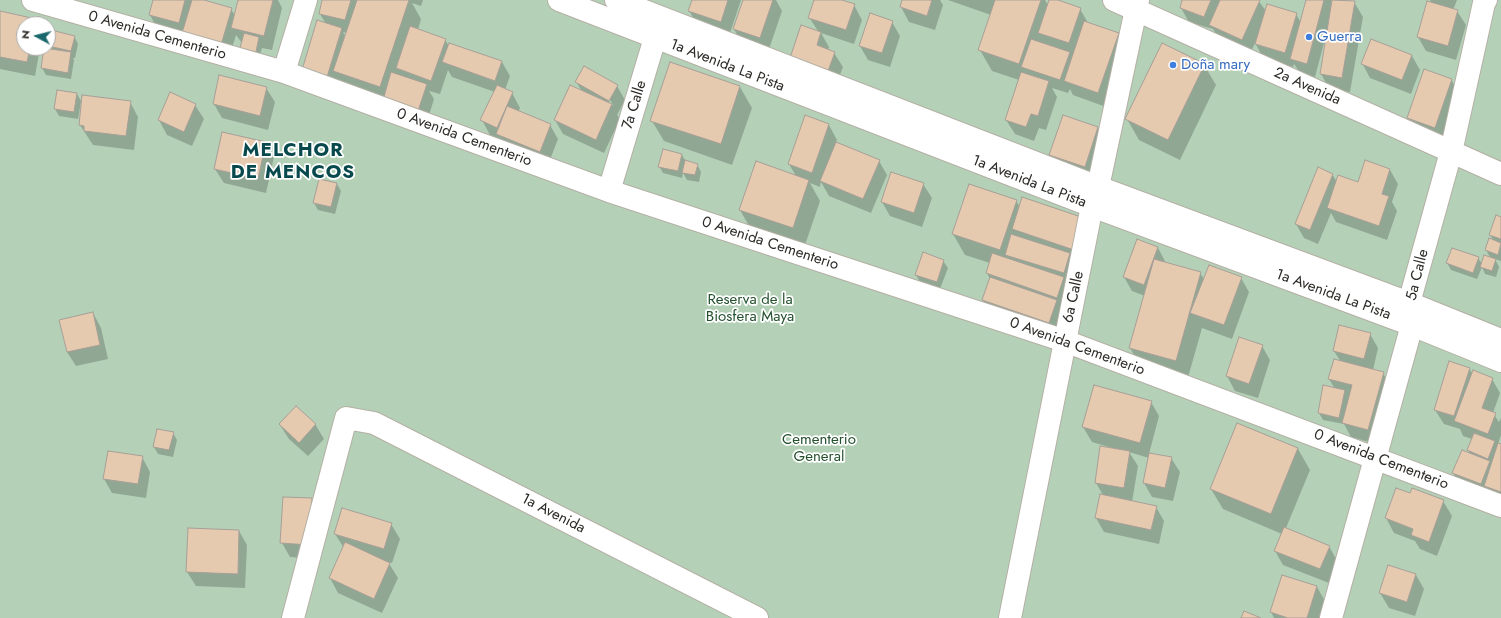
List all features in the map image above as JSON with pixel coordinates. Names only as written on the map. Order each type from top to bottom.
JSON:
[{"type":"street","name":"0 Avenida Cementerio","points":[[33,0],[284,72],[609,191],[1065,341],[1501,506]]},
{"type":"street","points":[[284,72],[306,0]]},
{"type":"street","name":"1a Avenida La Pista","points":[[559,0],[660,29],[1095,197],[1501,361]]},
{"type":"street","name":"1a Avenida La Pista","points":[[616,0],[660,29]]},
{"type":"street","name":"2a Avenida","points":[[1114,0],[1137,5],[1501,174]]},
{"type":"street","name":"5a Calle","points":[[1331,618],[1412,325],[1409,303],[1451,152],[1484,2],[1486,0]]},
{"type":"street","name":"6a Calle","points":[[1010,618],[1065,341],[1137,5]]},
{"type":"street","name":"7a Calle","points":[[609,191],[660,29]]},
{"type":"street","name":"1a Avenida La Pista","points":[[1095,197],[1409,303],[1501,340]]},
{"type":"street","name":"1a Avenida","points":[[293,618],[346,418],[374,423],[757,618]]},
{"type":"green space","name":"Reserva de la Biosfera Maya","points":[[0,0],[1501,0],[1501,618],[0,618]]},
{"type":"building","points":[[153,0],[185,0],[179,23],[149,15]]},
{"type":"building","points":[[192,0],[204,0],[232,8],[221,45],[182,33]]},
{"type":"building","points":[[238,0],[273,0],[264,36],[231,28]]},
{"type":"building","points":[[322,0],[351,0],[345,20],[319,14]]},
{"type":"building","points":[[357,0],[409,0],[380,87],[333,71]]},
{"type":"building","points":[[692,0],[728,0],[721,22],[688,11]]},
{"type":"building","points":[[743,0],[773,0],[760,38],[733,29]]},
{"type":"building","points":[[814,0],[842,0],[855,4],[846,30],[808,18]]},
{"type":"building","points":[[902,0],[932,0],[927,16],[900,7]]},
{"type":"building","points":[[995,0],[1041,0],[1019,64],[978,50]]},
{"type":"building","points":[[1049,0],[1058,0],[1081,8],[1069,43],[1038,33]]},
{"type":"building","points":[[1182,0],[1211,0],[1204,17],[1180,8]]},
{"type":"building","points":[[1220,0],[1260,0],[1242,40],[1209,25]]},
{"type":"building","points":[[1306,0],[1324,0],[1307,64],[1290,59]]},
{"type":"building","points":[[1332,0],[1355,1],[1342,78],[1320,74]]},
{"type":"building","points":[[1427,1],[1458,10],[1448,46],[1417,37]]},
{"type":"building","points":[[1267,4],[1297,13],[1285,53],[1255,44]]},
{"type":"building","points":[[0,11],[22,16],[16,16],[16,56],[28,56],[27,62],[0,57]]},
{"type":"building","points":[[870,13],[893,21],[882,53],[859,46]]},
{"type":"building","points":[[317,20],[342,28],[327,77],[302,70]]},
{"type":"building","points":[[1084,21],[1119,33],[1098,93],[1064,81]]},
{"type":"building","points":[[801,25],[821,32],[817,45],[835,52],[827,74],[789,61]]},
{"type":"building","points":[[410,26],[446,39],[431,81],[396,68]]},
{"type":"building","points":[[56,31],[75,36],[71,51],[56,48]]},
{"type":"building","points":[[244,33],[259,37],[256,52],[240,48]]},
{"type":"building","points":[[1031,39],[1070,52],[1060,80],[1021,67]]},
{"type":"building","points":[[1371,39],[1412,55],[1402,80],[1361,64]]},
{"type":"building","points":[[449,43],[502,61],[495,81],[442,62]]},
{"type":"building","points":[[1162,43],[1205,64],[1168,140],[1125,119]]},
{"type":"building","points":[[56,50],[71,52],[68,73],[41,68],[43,56],[56,56]]},
{"type":"building","points":[[670,62],[740,86],[721,144],[650,121]]},
{"type":"building","points":[[584,66],[618,85],[609,101],[575,82]]},
{"type":"building","points":[[1424,69],[1452,79],[1435,128],[1407,118]]},
{"type":"building","points":[[391,72],[427,84],[418,111],[383,100]]},
{"type":"building","points":[[1021,72],[1049,81],[1038,116],[1031,114],[1026,127],[1005,120]]},
{"type":"building","points":[[219,75],[267,87],[260,116],[213,104]]},
{"type":"building","points":[[497,85],[513,92],[497,128],[480,120]]},
{"type":"building","points":[[570,85],[612,104],[596,140],[554,120]]},
{"type":"building","points":[[57,90],[77,93],[74,112],[54,109]]},
{"type":"building","points":[[170,92],[196,104],[184,132],[158,120]]},
{"type":"building","points":[[82,95],[131,101],[126,136],[84,131],[84,126],[79,125]]},
{"type":"building","points":[[507,106],[551,124],[540,152],[496,134]]},
{"type":"building","points":[[805,115],[829,124],[812,173],[788,164]]},
{"type":"building","points":[[1063,115],[1098,127],[1085,167],[1049,155]]},
{"type":"building","points":[[222,132],[266,142],[258,179],[214,169]]},
{"type":"building","points":[[836,142],[880,160],[863,199],[820,181]]},
{"type":"building","points":[[663,149],[682,154],[678,171],[658,167]]},
{"type":"building","points":[[685,160],[698,164],[695,175],[682,173]]},
{"type":"building","points":[[1365,160],[1390,169],[1382,194],[1389,196],[1379,226],[1327,208],[1338,175],[1358,182]]},
{"type":"building","points":[[756,161],[809,180],[793,228],[739,210]]},
{"type":"building","points":[[1318,167],[1333,174],[1310,230],[1295,224]]},
{"type":"building","points":[[891,172],[924,183],[914,213],[881,202]]},
{"type":"building","points":[[319,179],[337,183],[331,207],[313,203]]},
{"type":"building","points":[[969,184],[1017,200],[1000,250],[952,234]]},
{"type":"building","points":[[1022,197],[1084,218],[1074,250],[1012,229]]},
{"type":"building","points":[[1496,215],[1501,217],[1501,239],[1489,235]]},
{"type":"building","points":[[1011,234],[1070,253],[1064,273],[1005,255]]},
{"type":"building","points":[[1489,238],[1501,243],[1498,255],[1485,250]]},
{"type":"building","points":[[1137,239],[1158,247],[1144,285],[1123,277]]},
{"type":"building","points":[[1452,248],[1479,257],[1473,273],[1446,263]]},
{"type":"building","points":[[923,252],[944,260],[937,282],[915,275]]},
{"type":"building","points":[[992,253],[1064,277],[1057,298],[986,273]]},
{"type":"building","points":[[1484,255],[1496,259],[1492,271],[1480,267]]},
{"type":"building","points":[[1154,259],[1201,272],[1176,361],[1129,348]]},
{"type":"building","points":[[1209,265],[1242,277],[1224,325],[1190,313]]},
{"type":"building","points":[[990,277],[1057,300],[1049,323],[982,300]]},
{"type":"building","points":[[93,312],[100,345],[67,352],[59,320]]},
{"type":"building","points":[[1339,325],[1371,333],[1364,359],[1333,351]]},
{"type":"building","points":[[1239,337],[1263,345],[1249,384],[1226,376]]},
{"type":"building","points":[[1334,359],[1384,372],[1368,430],[1342,423],[1352,385],[1328,379]]},
{"type":"building","points":[[1449,361],[1470,368],[1454,416],[1434,410]]},
{"type":"building","points":[[1473,370],[1493,378],[1482,408],[1496,413],[1488,434],[1454,421]]},
{"type":"building","points":[[1094,385],[1152,401],[1140,443],[1082,427]]},
{"type":"building","points":[[1323,385],[1345,390],[1339,418],[1318,413]]},
{"type":"building","points":[[296,406],[316,424],[299,443],[279,424]]},
{"type":"building","points":[[1237,423],[1298,448],[1271,514],[1210,489]]},
{"type":"building","points":[[157,429],[174,432],[169,450],[153,447]]},
{"type":"building","points":[[1474,433],[1495,441],[1488,459],[1467,450]]},
{"type":"building","points":[[1498,443],[1501,444],[1501,492],[1484,486]]},
{"type":"building","points":[[1100,446],[1130,451],[1124,488],[1095,483]]},
{"type":"building","points":[[1462,450],[1490,461],[1481,484],[1452,473]]},
{"type":"building","points":[[108,451],[143,456],[138,484],[103,479]]},
{"type":"building","points":[[1149,453],[1172,457],[1165,488],[1143,483]]},
{"type":"building","points":[[1396,488],[1410,493],[1412,488],[1444,500],[1429,542],[1411,535],[1413,529],[1385,518]]},
{"type":"building","points":[[1100,494],[1157,506],[1151,530],[1095,518]]},
{"type":"building","points":[[283,497],[312,498],[309,545],[280,543]]},
{"type":"building","points":[[342,508],[392,523],[384,549],[334,534]]},
{"type":"building","points":[[1284,527],[1330,546],[1320,569],[1274,551]]},
{"type":"building","points":[[188,528],[239,530],[238,574],[186,572]]},
{"type":"building","points":[[345,542],[390,563],[374,599],[329,578]]},
{"type":"building","points":[[1388,565],[1416,574],[1407,602],[1379,593]]},
{"type":"building","points":[[1282,575],[1317,586],[1307,618],[1288,618],[1270,612]]},
{"type":"building","points":[[1244,611],[1261,618],[1241,618]]},
{"type":"place","name":"Guerra","points":[[1309,37]]},
{"type":"place","name":"Doña mary","points":[[1173,65]]},
{"type":"district","name":"MELCHOR DE MENCOS","points":[[293,162]]},
{"type":"park label","name":"Cementerio General","points":[[819,448]]}]
